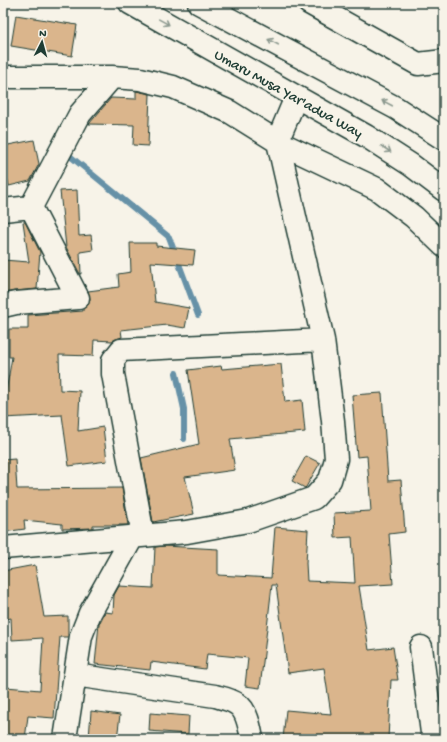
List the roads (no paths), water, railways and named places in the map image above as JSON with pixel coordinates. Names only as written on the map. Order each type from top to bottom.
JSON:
[{"type":"street","name":"Umaru Musa Yar'adua Way","points":[[130,3],[366,136],[411,165],[444,190]]},
{"type":"street","points":[[200,3],[396,108],[444,139]]},
{"type":"street","points":[[309,3],[418,64],[444,61]]},
{"type":"street","points":[[3,77],[112,77],[140,79],[173,87],[230,112],[278,142],[377,189],[414,217],[444,246]]},
{"type":"street","points":[[31,206],[80,114],[112,77]]},
{"type":"street","points":[[3,548],[187,532],[248,521],[314,498],[330,480],[336,459],[323,340],[278,142],[296,97]]},
{"type":"street","points":[[3,210],[31,206]]},
{"type":"street","points":[[3,306],[16,303],[78,298],[31,206]]},
{"type":"street","points":[[65,739],[81,636],[90,613],[138,536],[113,374],[113,360],[121,350],[323,340]]},
{"type":"street","points":[[421,647],[436,734]]},
{"type":"street","points":[[75,675],[215,696],[231,700],[238,704],[244,713],[250,726],[252,739]]},
{"type":"waterway","points":[[70,156],[169,237],[198,315]]},
{"type":"waterway","points":[[176,373],[184,409],[184,439]]}]
